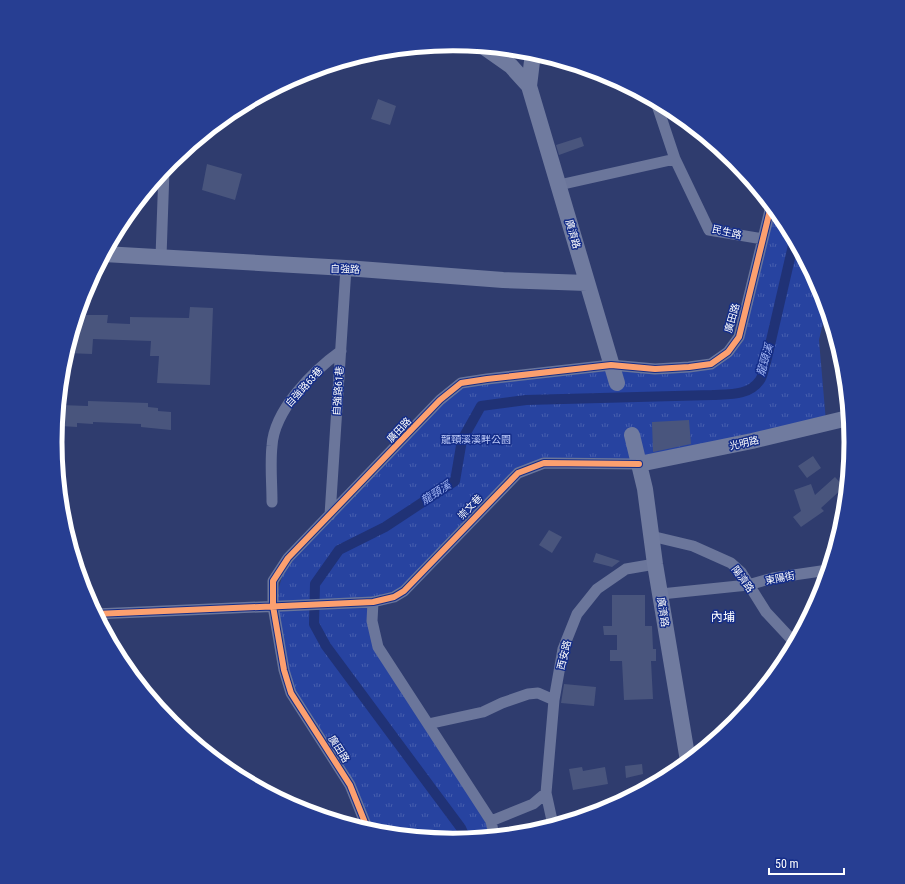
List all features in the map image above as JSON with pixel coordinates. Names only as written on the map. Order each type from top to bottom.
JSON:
[{"type":"main road","points":[[493,53],[511,66],[529,86]]},
{"type":"main road","points":[[529,86],[532,60]]},
{"type":"main road","name":"廣濟路","points":[[529,86],[617,382]]},
{"type":"main road","name":"自強路","points":[[110,254],[346,268],[503,280],[587,283]]},
{"type":"main road","name":"光明路","points":[[639,464],[744,443],[843,419]]},
{"type":"main road","name":"廣濟路","points":[[632,435],[639,464],[687,755]]},
{"type":"street","name":"民生路","points":[[659,110],[676,159],[709,230],[763,239]]},
{"type":"street","points":[[559,185],[676,159]]},
{"type":"street","points":[[160,257],[164,179]]},
{"type":"street","points":[[763,239],[769,213]]},
{"type":"street","name":"廣田路","points":[[365,823],[350,785],[291,693],[284,670],[273,606],[273,581],[288,558],[440,400],[461,383],[611,365],[655,370],[711,364],[728,352],[738,337],[763,239]]},
{"type":"street","name":"自強路61巷","points":[[330,515],[346,268]]},
{"type":"street","name":"自強路63巷","points":[[272,502],[272,445],[276,425],[286,406],[330,359],[341,351]]},
{"type":"street","name":"崇文巷","points":[[101,614],[304,606],[373,602],[394,597],[404,591],[518,473],[544,463],[639,464]]},
{"type":"street","name":"陽濟路","points":[[651,536],[693,546],[731,563],[740,572],[766,612],[791,638]]},
{"type":"street","name":"西安路","points":[[552,820],[546,793],[554,700],[563,649],[577,614],[597,589],[626,569],[655,564]]},
{"type":"street","name":"東陽街","points":[[661,594],[748,585],[773,578],[822,571]]},
{"type":"street","points":[[373,602],[372,621],[378,647],[491,821],[493,831]]},
{"type":"street","points":[[428,724],[483,712],[502,703],[528,694],[538,693],[554,700]]},
{"type":"street","points":[[491,821],[533,804],[546,793]]},
{"type":"green space","name":"龍頸溪溪畔公園","points":[[769,213],[803,269],[814,292],[824,319],[819,340],[826,422],[641,467],[544,463],[518,473],[404,591],[373,602],[378,647],[491,831],[452,833],[427,832],[401,830],[366,823],[291,693],[273,606],[288,558],[461,383],[487,379],[711,364],[739,337]]},
{"type":"building","points":[[378,99],[396,106],[390,125],[371,119]]},
{"type":"building","points":[[581,137],[584,146],[559,155],[556,145]]},
{"type":"building","points":[[207,164],[242,174],[235,200],[202,190]]},
{"type":"building","points":[[190,307],[213,308],[210,385],[157,383],[159,356],[150,356],[151,341],[93,339],[92,354],[72,353],[82,315],[108,315],[107,323],[130,324],[130,317],[189,318]]},
{"type":"building","points":[[88,401],[148,403],[148,407],[158,408],[158,411],[171,412],[171,430],[141,427],[141,424],[93,422],[93,424],[77,423],[77,427],[62,426],[63,405],[88,406]]},
{"type":"building","points":[[689,420],[691,444],[653,452],[652,422]]},
{"type":"building","points":[[813,456],[821,468],[807,478],[798,466]]},
{"type":"building","points":[[835,477],[841,484],[840,490],[821,508],[824,511],[801,527],[793,517],[801,511],[794,490],[811,484],[815,495]]},
{"type":"building","points":[[549,530],[562,537],[552,553],[539,545]]},
{"type":"building","points":[[596,553],[620,561],[612,567],[593,562]]},
{"type":"building","points":[[612,595],[645,595],[645,626],[652,626],[653,649],[656,649],[656,661],[651,661],[653,699],[624,700],[622,661],[610,661],[610,650],[617,650],[617,635],[604,635],[603,626],[612,626]]},
{"type":"building","points":[[564,684],[596,687],[594,706],[561,703]]},
{"type":"building","points":[[642,764],[643,774],[626,778],[625,766]]},
{"type":"building","points":[[582,767],[583,771],[605,767],[608,784],[573,790],[569,769]]},
{"type":"waterway","name":"龍頸溪","points":[[463,833],[326,646],[314,624],[315,584],[339,550],[385,527],[455,481],[462,440],[481,406],[526,400],[725,394],[744,392],[750,389],[760,380],[763,374],[792,249]]},
{"type":"cycle path","points":[[365,823],[350,785],[291,693],[284,670],[273,606],[273,581],[288,558],[440,400],[461,383],[611,365],[655,369],[689,367],[711,364],[728,352],[739,337],[769,213]]},
{"type":"cycle path","points":[[101,614],[373,602],[394,597],[404,591],[518,473],[544,463],[639,464]]},
{"type":"district","name":"內埔","points":[[723,617]]}]
